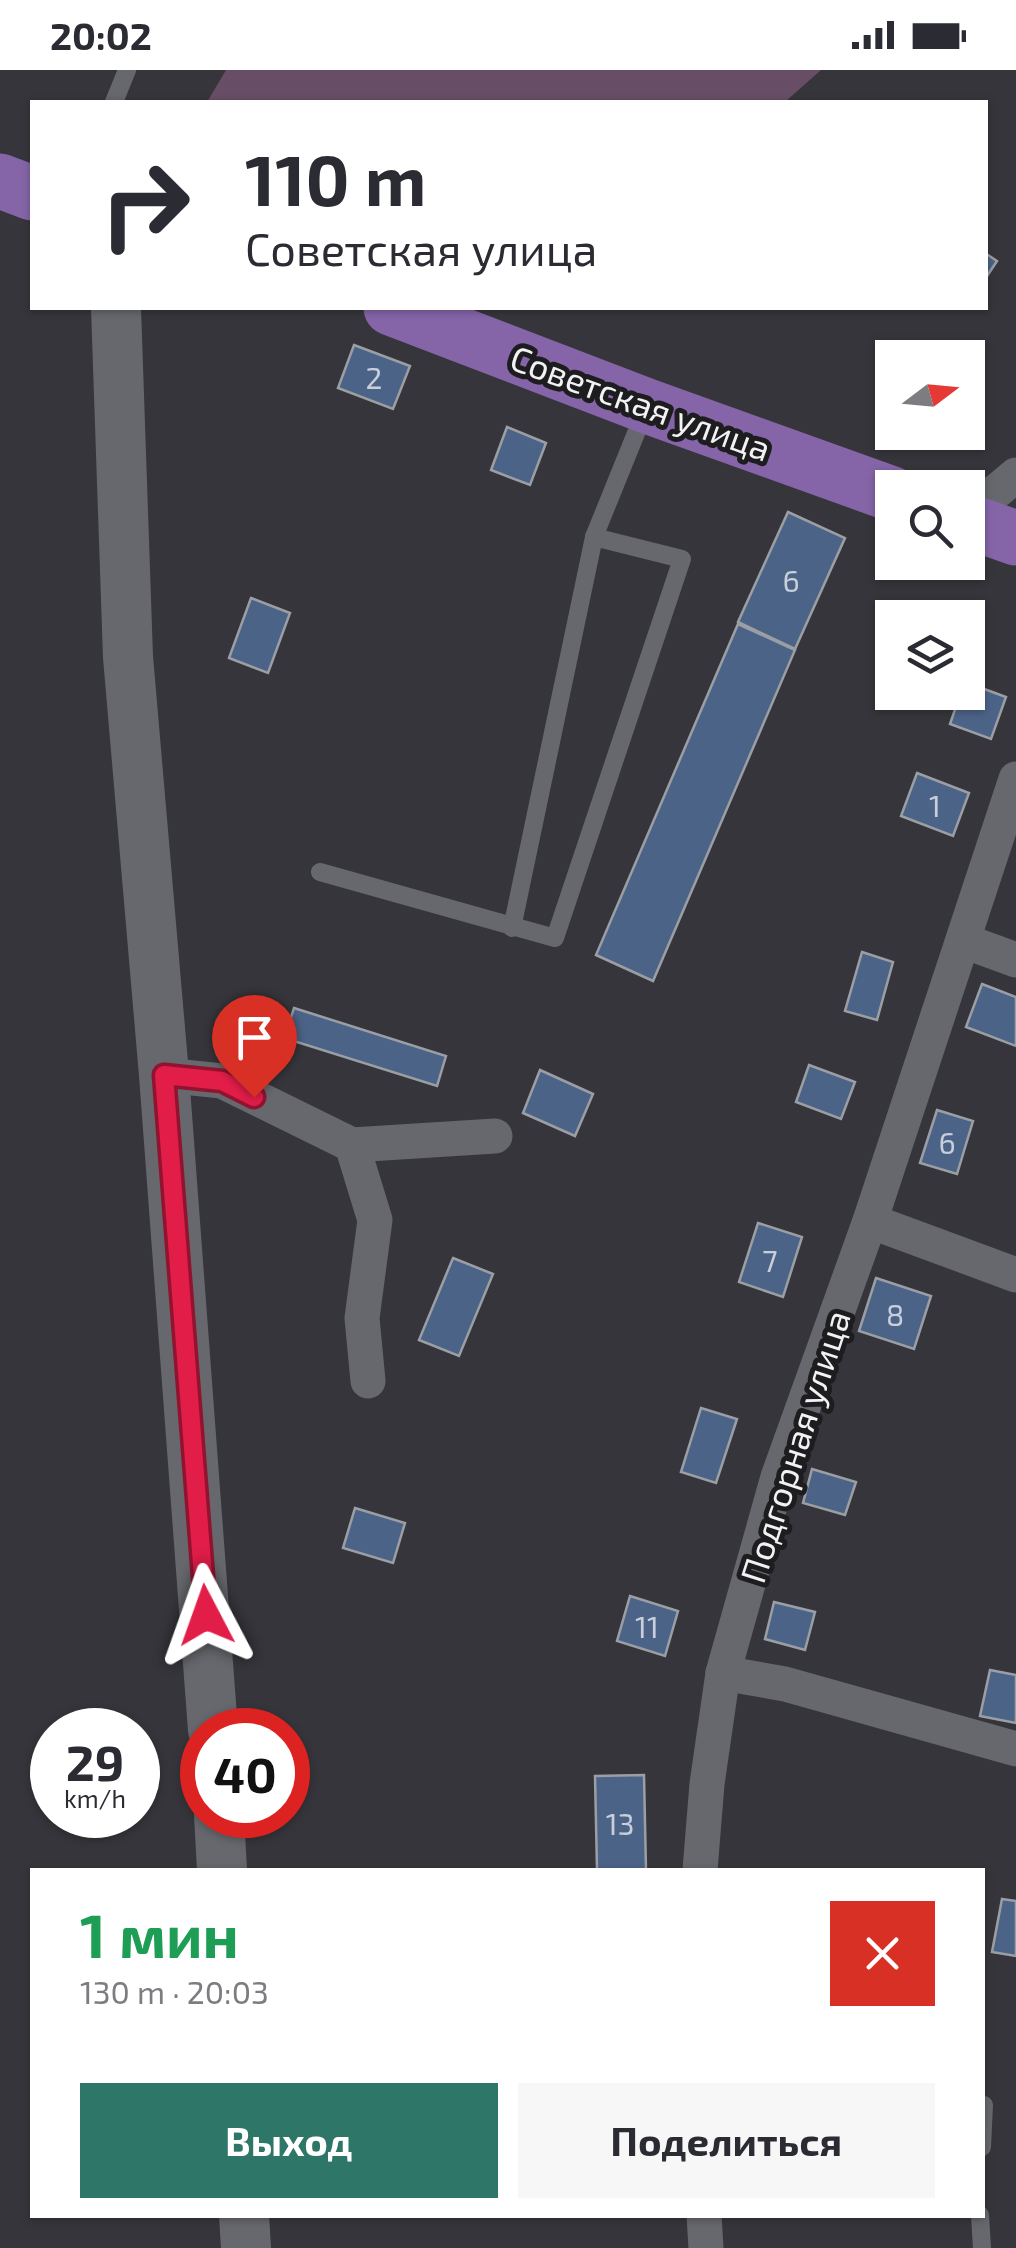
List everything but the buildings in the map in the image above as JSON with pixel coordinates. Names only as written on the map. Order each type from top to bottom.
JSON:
[{"type":"main road","points":[[0,181],[30,192]]},
{"type":"main road","name":"Советская улица","points":[[396,310],[875,488]]},
{"type":"main road","points":[[985,525],[1016,538]]},
{"type":"street","points":[[116,310],[128,657],[211,1708]]},
{"type":"street","points":[[985,503],[1016,476]]},
{"type":"street","name":"Подгорная улица","points":[[700,1868],[707,1784],[724,1672],[778,1477],[870,1222],[1016,779]]},
{"type":"street","points":[[964,941],[1016,960]]},
{"type":"street","points":[[164,1075],[222,1081],[352,1144],[495,1136]]},
{"type":"street","points":[[352,1144],[375,1220],[362,1318],[368,1381]]},
{"type":"street","points":[[870,1222],[1016,1275]]},
{"type":"street","points":[[724,1672],[785,1684],[1016,1749]]},
{"type":"street","points":[[220,1838],[222,1868]]},
{"type":"street","points":[[244,2218],[246,2248]]},
{"type":"street","points":[[704,2218],[706,2248]]},
{"type":"lane","points":[[115,100],[127,70]]},
{"type":"lane","points":[[512,928],[594,537],[647,406]]},
{"type":"lane","points":[[320,872],[555,938],[682,559],[594,537]]},
{"type":"lane","points":[[980,2218],[982,2248]]},
{"type":"shaded area","points":[[226,70],[821,70],[787,100],[208,100]]},
{"type":"route","points":[[206,1615],[164,1075],[222,1081],[254,1097]]}]
